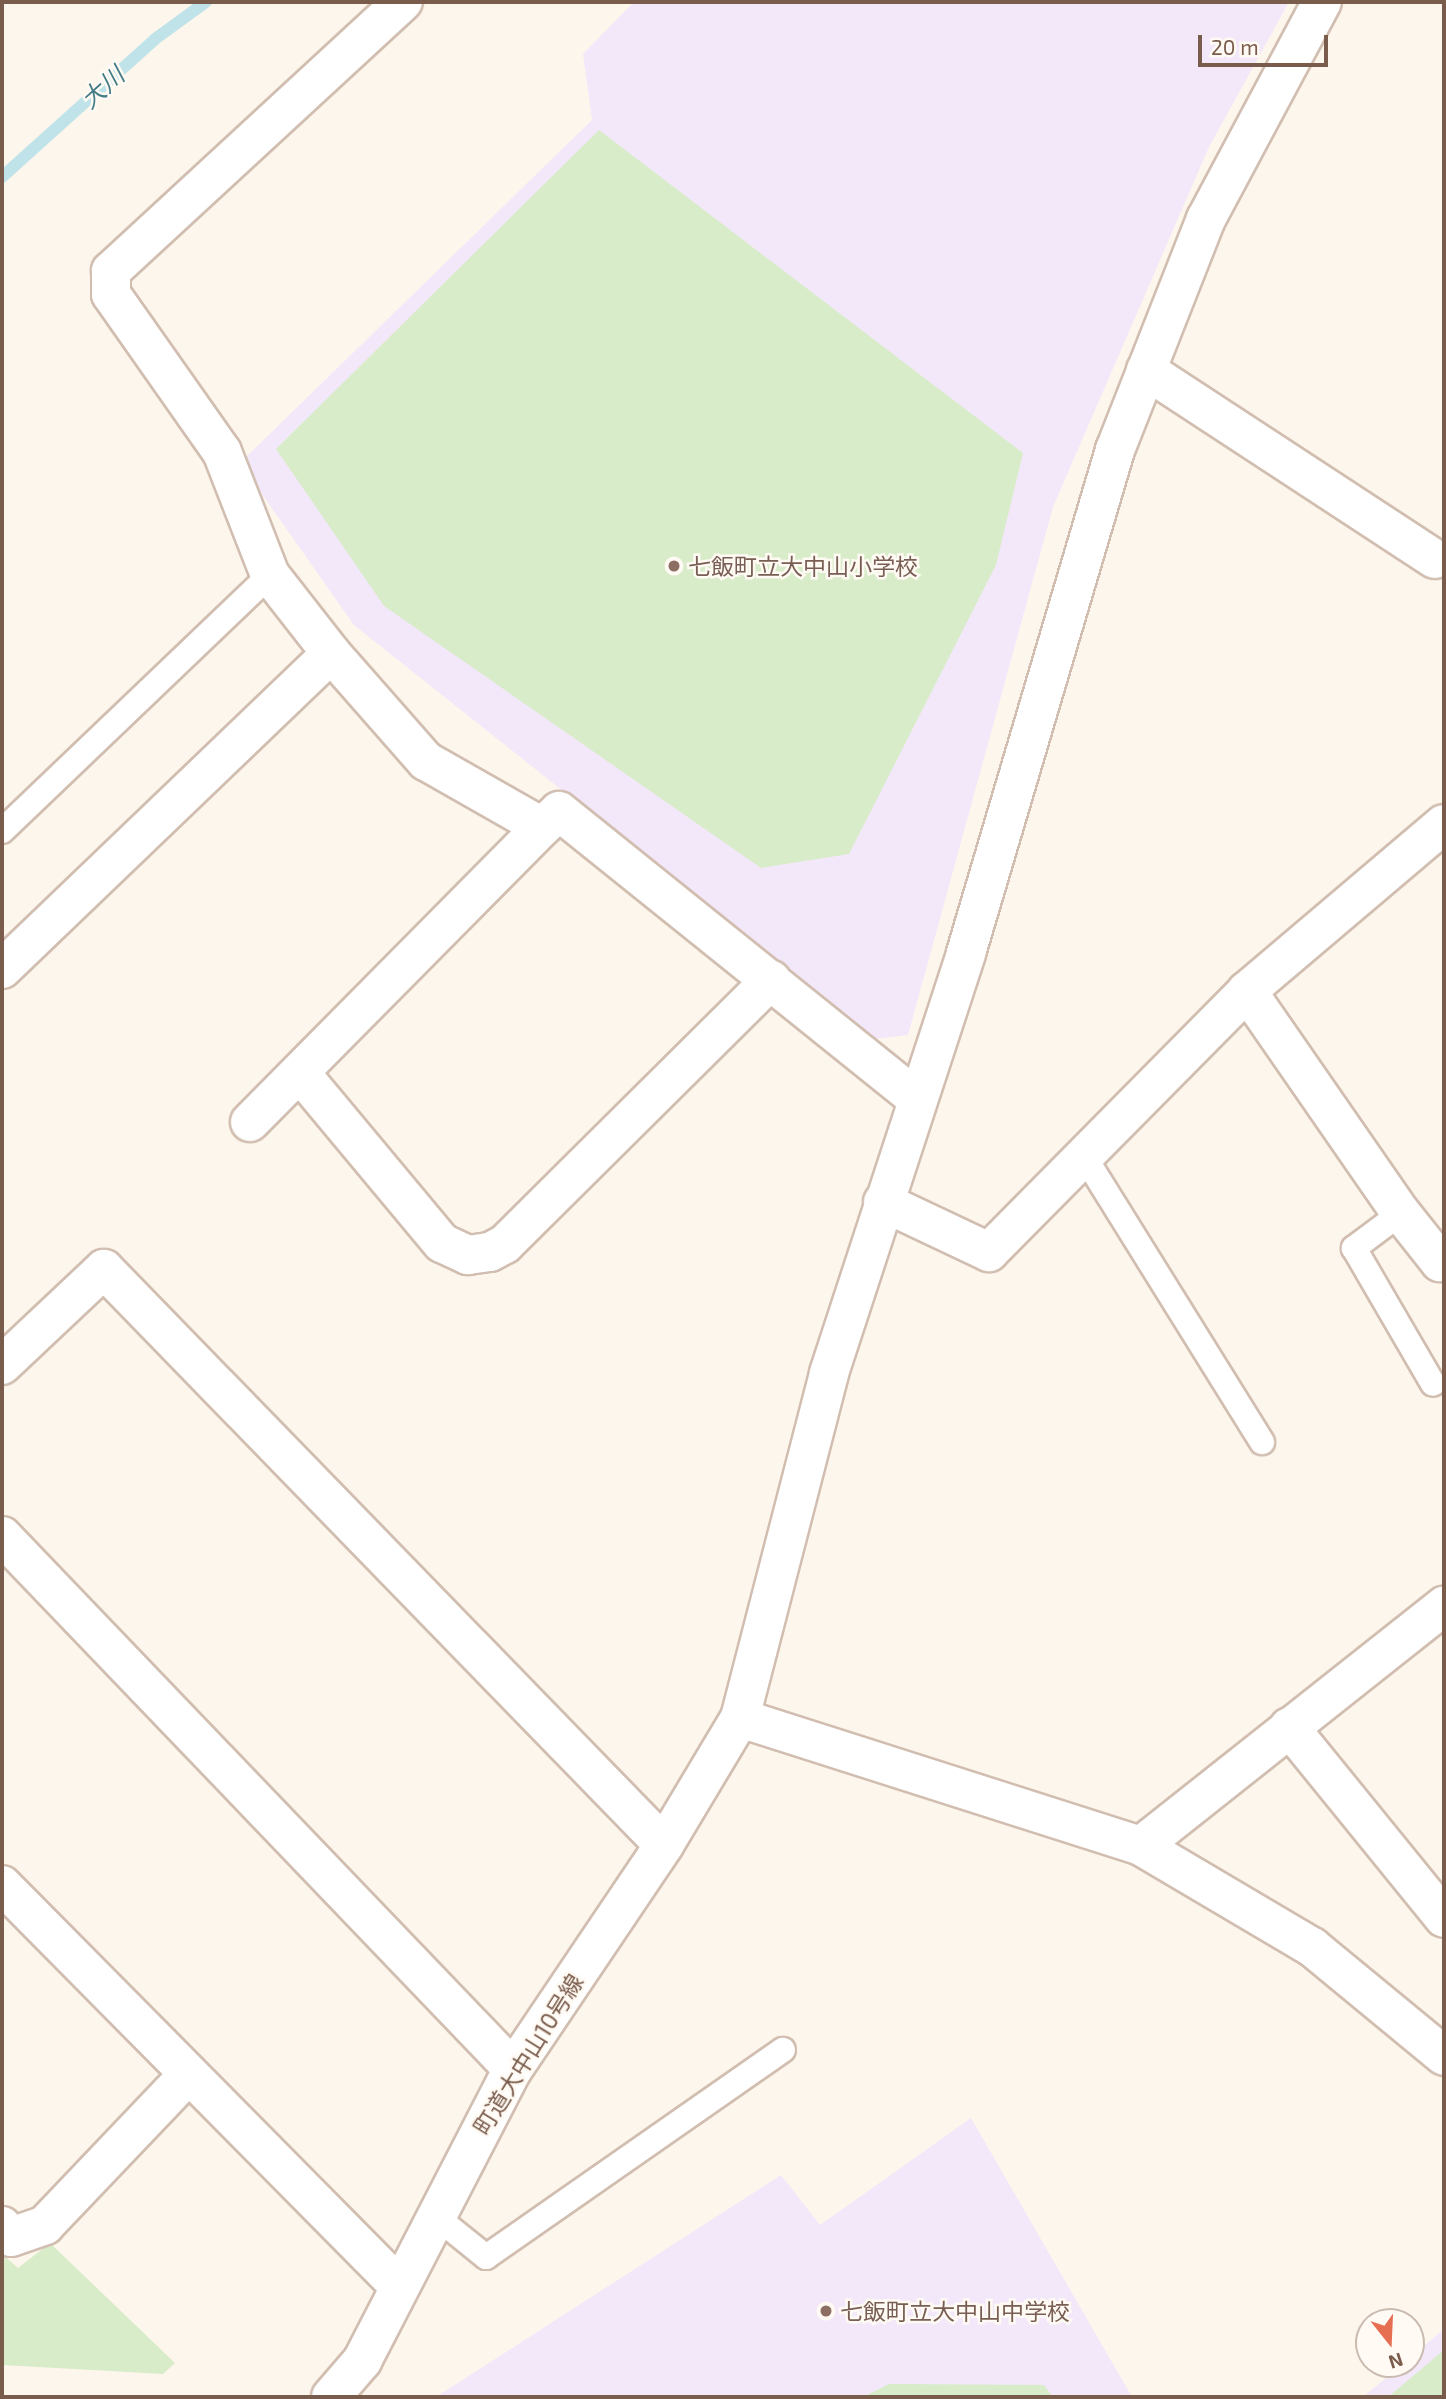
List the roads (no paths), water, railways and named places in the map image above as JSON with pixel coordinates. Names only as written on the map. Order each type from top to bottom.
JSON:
[{"type":"street","points":[[403,2],[111,271],[111,294],[222,452],[270,575],[331,653],[426,761],[542,827]]},
{"type":"street","name":"町道大中山10号線","points":[[331,2397],[362,2361],[434,2215],[513,2069],[664,1845],[740,1718],[829,1373],[967,953],[1115,450],[1206,219],[1322,2]]},
{"type":"street","points":[[1146,370],[1435,559]]},
{"type":"street","points":[[2,969],[331,653]]},
{"type":"street","points":[[250,1122],[301,1074],[559,811],[917,1099]]},
{"type":"street","points":[[883,1202],[989,1252],[1247,991],[1444,824]]},
{"type":"street","points":[[301,1074],[442,1243],[468,1255],[490,1252],[505,1244],[771,980]]},
{"type":"street","points":[[1247,991],[1401,1213],[1440,1262],[1444,1259]]},
{"type":"street","points":[[2,1365],[104,1269],[664,1845]]},
{"type":"street","points":[[2,1535],[513,2069]]},
{"type":"street","points":[[1141,1846],[1444,1606]]},
{"type":"street","points":[[740,1718],[1141,1846],[1312,1947],[1444,2056]]},
{"type":"street","points":[[1289,1727],[1444,1918]]},
{"type":"street","points":[[2,1885],[187,2076],[398,2285]]},
{"type":"street","points":[[2,2226],[11,2237],[45,2225],[187,2076]]},
{"type":"lane","points":[[2,831],[270,575]]},
{"type":"lane","points":[[1084,1156],[1262,1442]]},
{"type":"lane","points":[[1401,1213],[1354,1248],[1433,1384]]},
{"type":"lane","points":[[434,2215],[486,2257],[783,2050]]},
{"type":"waterway","name":"大川","points":[[2,177],[155,39],[206,2]]},
{"type":"place","name":"七飯町立大中山小学校","points":[[674,566]]},
{"type":"place","name":"七飯町立大中山中学校","points":[[826,2311]]}]
